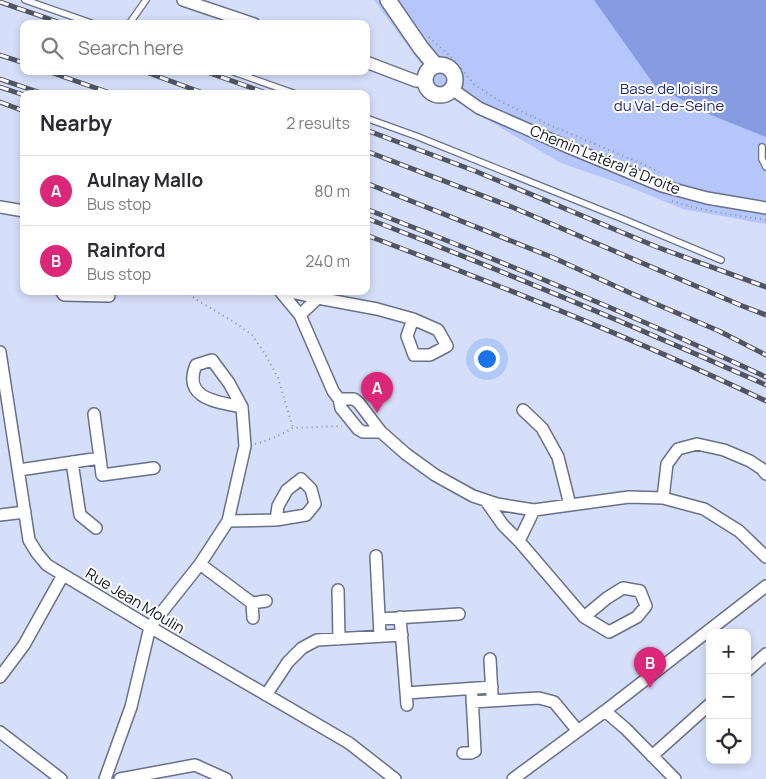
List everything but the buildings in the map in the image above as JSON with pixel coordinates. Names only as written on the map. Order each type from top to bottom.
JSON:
[{"type":"street","points":[[183,0],[242,20]]},
{"type":"street","points":[[388,0],[435,65]]},
{"type":"street","points":[[370,64],[416,81],[424,81]]},
{"type":"street","points":[[435,65],[454,66],[455,79],[452,89],[446,94],[436,94],[428,90],[424,81],[430,68],[435,65]]},
{"type":"street","name":"Chemin Latéral à Droite","points":[[452,89],[479,108],[662,186],[707,198],[766,208]]},
{"type":"street","points":[[0,206],[20,210]]},
{"type":"street","points":[[64,295],[109,296]]},
{"type":"street","points":[[283,295],[300,315],[333,391],[340,399],[341,408],[358,429],[363,432],[381,432]]},
{"type":"street","points":[[304,295],[413,319]]},
{"type":"street","points":[[300,315],[318,298]]},
{"type":"street","name":"Rue Jean Moulin","points":[[0,352],[5,407],[19,470],[29,540],[47,565],[349,743],[396,779]]},
{"type":"street","points":[[105,779],[131,707],[150,627],[200,564],[228,521],[245,446],[242,407],[229,383],[212,360],[196,365],[192,374],[194,386],[202,397],[242,407]]},
{"type":"street","points":[[340,399],[354,399],[381,432],[406,454],[435,475],[473,496],[497,504],[534,510],[629,497],[663,498],[704,509],[739,530],[766,557]]},
{"type":"street","points":[[524,410],[542,428],[558,457],[570,505]]},
{"type":"street","points":[[94,414],[102,475],[154,468]]},
{"type":"street","points":[[663,498],[667,464],[678,448],[697,444],[724,450],[750,461],[766,474]]},
{"type":"street","points":[[19,470],[100,458]]},
{"type":"street","points":[[72,462],[80,515],[96,528]]},
{"type":"street","points":[[486,500],[503,525],[519,541],[584,618],[609,632],[637,617],[646,606],[640,591],[623,588],[607,598],[584,618]]},
{"type":"street","points":[[519,541],[534,510]]},
{"type":"street","points":[[0,515],[25,512]]},
{"type":"street","points":[[228,521],[276,520]]},
{"type":"street","points":[[376,556],[380,636]]},
{"type":"street","points":[[200,564],[252,603],[266,601]]},
{"type":"street","points":[[0,677],[24,645],[63,575]]},
{"type":"street","points":[[513,779],[605,711],[766,586]]},
{"type":"street","points":[[338,590],[340,639]]},
{"type":"street","points":[[252,603],[253,618]]},
{"type":"street","points":[[380,619],[460,614]]},
{"type":"street","points":[[400,617],[406,699],[472,689],[492,688]]},
{"type":"street","points":[[266,695],[288,662],[302,648],[317,640],[402,635]]},
{"type":"street","points":[[751,667],[766,654]]},
{"type":"street","points":[[490,659],[493,701]]},
{"type":"street","points":[[463,753],[475,751],[472,689]]},
{"type":"street","points":[[472,702],[538,698],[554,702],[578,731]]},
{"type":"street","points":[[652,756],[706,708]]},
{"type":"street","points":[[605,711],[626,729],[675,779]]},
{"type":"street","points":[[0,732],[61,779]]},
{"type":"street","points":[[120,779],[195,765],[226,779]]},
{"type":"lane","points":[[25,0],[82,20]]},
{"type":"lane","points":[[133,20],[146,0]]},
{"type":"lane","points":[[242,75],[285,90]]},
{"type":"lane","points":[[370,119],[416,136],[721,260]]},
{"type":"lane","points":[[762,147],[762,159],[766,167]]},
{"type":"path","points":[[429,36],[454,66],[475,85],[498,100],[547,124],[645,164],[660,173],[662,193],[665,198],[710,212],[766,220]]},
{"type":"path","points":[[190,295],[252,335],[278,378],[293,428]]},
{"type":"path","points":[[245,446],[263,442],[293,428],[344,426]]},
{"type":"green space","name":"Base de loisirs du Val-de-Seine","points":[[374,0],[766,0],[766,224],[683,209],[627,186],[561,163],[440,92]]},
{"type":"shaded area","points":[[594,0],[766,0],[766,137],[711,115],[655,86]]},
{"type":"railway","points":[[0,2],[52,20]]},
{"type":"railway","points":[[0,55],[20,62]]},
{"type":"railway","points":[[58,75],[102,90]]},
{"type":"railway","points":[[154,75],[195,90]]},
{"type":"railway","points":[[215,75],[258,90]]},
{"type":"railway","points":[[0,79],[32,90]]},
{"type":"railway","points":[[0,87],[20,94]]},
{"type":"railway","points":[[0,102],[20,110]]},
{"type":"railway","points":[[370,132],[475,171],[657,247],[766,287]]},
{"type":"railway","points":[[370,153],[512,207],[766,315]]},
{"type":"railway","points":[[370,185],[554,258],[719,331],[766,355]]},
{"type":"railway","points":[[370,211],[568,290],[766,377]]},
{"type":"railway","points":[[370,220],[567,299],[766,385]]},
{"type":"railway","points":[[370,237],[568,314],[668,356],[766,401]]},
{"type":"place","name":"Aulnay Mallo","points":[[377,413]]},
{"type":"place","name":"Rainford","points":[[650,688]]}]
